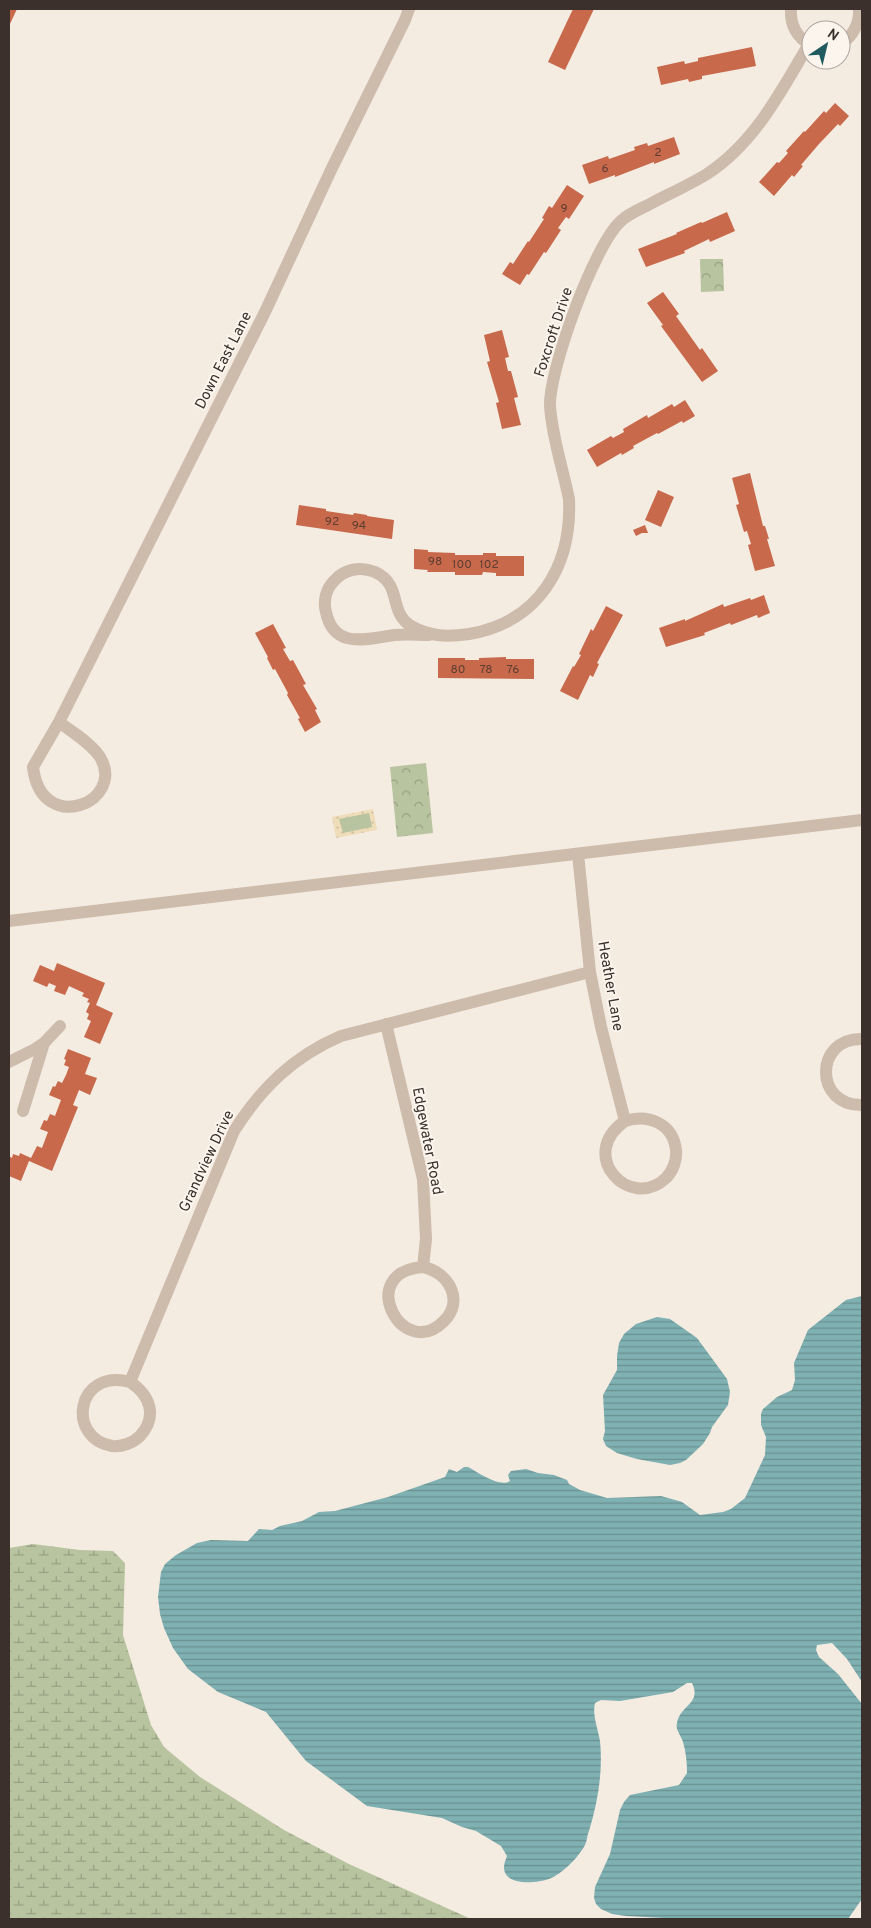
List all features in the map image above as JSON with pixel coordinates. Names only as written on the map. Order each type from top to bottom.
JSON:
[{"type":"street","name":"Down East Lane","points":[[59,722],[94,750],[103,765],[104,775],[100,789],[92,800],[80,806],[64,806],[42,794],[34,776],[33,767],[59,722],[264,312],[409,9]]},
{"type":"street","name":"Foxcroft Drive","points":[[791,9],[794,28],[801,38]]},
{"type":"street","points":[[851,35],[856,27],[859,9]]},
{"type":"street","name":"Foxcroft Drive","points":[[429,635],[401,619],[393,589],[386,580],[376,573],[359,569],[348,571],[333,582],[327,592],[325,603],[326,615],[335,630],[345,637],[367,641],[393,635],[440,636],[478,632],[502,623],[529,607],[541,595],[564,551],[570,509],[553,428],[550,406],[551,390],[561,350],[593,269],[608,237],[622,220],[706,175],[736,152],[769,111],[801,59]]},
{"type":"street","points":[[9,921],[862,820]]},
{"type":"street","name":"Heather Lane","points":[[578,854],[590,972],[606,1049],[625,1121]]},
{"type":"street","name":"Grandview Drive","points":[[130,1382],[234,1131],[255,1099],[281,1072],[310,1051],[341,1036],[590,972]]},
{"type":"street","name":"Edgewater Road","points":[[386,1024],[422,1179],[426,1239],[423,1267]]},
{"type":"street","points":[[9,1062],[35,1049],[60,1026]]},
{"type":"street","points":[[862,1039],[844,1042],[829,1056],[826,1066],[829,1087],[835,1095],[843,1102],[862,1105]]},
{"type":"street","points":[[23,1111],[44,1042]]},
{"type":"street","points":[[636,1117],[648,1118],[659,1122],[668,1130],[674,1140],[676,1158],[670,1174],[661,1182],[650,1187],[633,1187],[617,1180],[610,1171],[606,1154],[609,1137],[616,1127],[625,1121],[636,1117]]},
{"type":"street","points":[[413,1267],[423,1267],[433,1269],[441,1274],[448,1282],[452,1291],[453,1301],[451,1311],[446,1320],[429,1330],[419,1331],[409,1329],[400,1324],[393,1316],[389,1307],[388,1297],[390,1287],[399,1275],[413,1267]]},
{"type":"street","points":[[120,1379],[130,1382],[140,1388],[148,1403],[149,1420],[145,1431],[137,1440],[126,1445],[104,1444],[91,1434],[84,1420],[83,1410],[86,1399],[95,1387],[109,1380],[120,1379]]},
{"type":"green space","points":[[700,259],[723,259],[724,291],[701,292]]},
{"type":"green space","points":[[426,763],[433,833],[397,837],[390,767]]},
{"type":"green space","points":[[369,813],[372,827],[343,833],[339,819]]},
{"type":"green space","points":[[33,1544],[80,1550],[113,1551],[125,1563],[123,1635],[151,1725],[164,1747],[200,1777],[284,1830],[349,1864],[471,1919],[9,1919],[9,1548]]},
{"type":"sand","points":[[373,809],[377,830],[336,838],[332,817]]},
{"type":"water","points":[[862,1296],[862,1682],[847,1659],[832,1643],[817,1645],[816,1650],[819,1657],[838,1674],[862,1704],[862,1899],[848,1919],[681,1919],[626,1916],[612,1914],[601,1909],[596,1904],[594,1898],[595,1887],[610,1854],[620,1810],[624,1802],[630,1795],[679,1785],[687,1773],[685,1750],[677,1726],[679,1717],[694,1696],[692,1683],[687,1683],[673,1692],[620,1701],[601,1700],[595,1703],[595,1717],[601,1753],[600,1775],[595,1809],[586,1843],[574,1860],[554,1877],[537,1882],[522,1882],[509,1878],[505,1873],[504,1866],[507,1856],[501,1846],[476,1831],[442,1818],[367,1806],[306,1761],[266,1712],[218,1692],[188,1669],[173,1648],[164,1628],[158,1597],[161,1572],[165,1564],[176,1555],[197,1543],[211,1540],[248,1541],[259,1529],[272,1530],[280,1526],[302,1521],[319,1512],[335,1511],[388,1497],[445,1477],[449,1469],[457,1472],[464,1467],[468,1467],[489,1479],[506,1483],[510,1481],[508,1475],[511,1471],[526,1469],[554,1475],[567,1480],[569,1484],[580,1490],[607,1498],[661,1496],[682,1502],[700,1515],[731,1509],[745,1498],[765,1455],[766,1437],[761,1425],[763,1409],[777,1397],[792,1390],[795,1380],[794,1363],[808,1330],[846,1300]]},
{"type":"water","points":[[657,1317],[670,1319],[697,1338],[727,1379],[730,1392],[728,1405],[712,1427],[703,1444],[686,1460],[670,1465],[617,1453],[606,1446],[603,1439],[605,1431],[603,1395],[617,1370],[619,1343],[624,1334],[636,1324]]},
{"type":"building","points":[[9,9],[17,9],[9,26]]},
{"type":"building","points":[[573,9],[594,9],[565,70],[548,62]]},
{"type":"building","points":[[752,47],[756,66],[702,76],[702,79],[689,82],[688,79],[661,85],[657,67],[684,61],[685,64],[698,61],[698,58]]},
{"type":"building","points":[[835,103],[849,116],[840,126],[838,124],[819,144],[801,165],[803,166],[794,177],[792,175],[774,196],[759,182],[788,153],[786,151],[804,131]]},
{"type":"building","points":[[674,137],[680,154],[589,184],[582,165],[608,156],[609,159],[635,150],[634,147],[647,143],[648,146]]},
{"type":"building","points":[[567,185],[584,196],[569,219],[566,217],[558,228],[561,230],[546,253],[544,252],[520,285],[502,274],[510,262],[513,264],[544,219],[542,218],[549,206],[552,208]]},
{"type":"building","points":[[727,212],[735,231],[710,242],[709,239],[684,251],[685,253],[646,267],[638,249]]},
{"type":"building","points":[[663,292],[679,314],[676,316],[700,350],[702,348],[718,371],[702,382],[661,326],[663,325],[647,303]]},
{"type":"building","points":[[502,330],[509,357],[505,358],[508,371],[511,371],[518,397],[514,398],[521,425],[502,429],[496,403],[499,402],[487,362],[490,361],[484,335]]},
{"type":"building","points":[[685,400],[695,416],[657,433],[633,446],[634,448],[622,455],[621,453],[597,467],[587,450],[611,436],[613,438],[624,432],[623,429],[647,415],[648,418],[672,404],[674,407]]},
{"type":"building","points":[[750,473],[775,566],[755,571],[748,545],[751,544],[747,531],[744,532],[736,505],[739,504],[732,478]]},
{"type":"building","points":[[658,490],[674,497],[661,527],[645,520]]},
{"type":"building","points":[[299,505],[326,509],[326,511],[353,515],[354,513],[394,520],[392,539],[296,525]]},
{"type":"building","points":[[645,525],[648,533],[636,536],[633,530]]},
{"type":"building","points":[[414,549],[428,550],[428,552],[455,553],[455,555],[496,553],[496,556],[524,556],[524,576],[496,576],[496,573],[483,572],[482,575],[455,575],[455,572],[427,572],[428,570],[414,569]]},
{"type":"building","points":[[764,595],[770,613],[758,618],[757,615],[731,625],[730,623],[704,633],[705,635],[666,647],[659,628],[685,619],[685,621],[723,604],[724,607]]},
{"type":"building","points":[[606,606],[623,615],[597,663],[599,664],[593,677],[590,675],[578,700],[560,691],[581,655],[579,654],[591,629],[593,631]]},
{"type":"building","points":[[273,624],[286,648],[283,649],[290,661],[293,660],[306,684],[303,685],[317,709],[315,710],[321,722],[305,732],[298,719],[300,718],[287,695],[288,693],[275,669],[273,670],[255,633]]},
{"type":"building","points":[[506,657],[506,659],[534,659],[534,679],[438,678],[438,658],[479,660],[479,658]]},
{"type":"building","points":[[57,963],[105,983],[96,1005],[113,1013],[100,1044],[84,1037],[91,1021],[87,1019],[89,1014],[86,1012],[90,1003],[87,1002],[89,999],[82,996],[84,993],[69,986],[65,995],[54,991],[56,986],[49,983],[47,987],[33,981],[40,965],[54,971]]},
{"type":"building","points":[[68,1049],[91,1058],[85,1074],[97,1078],[90,1095],[79,1090],[73,1105],[78,1107],[52,1171],[29,1161],[21,1181],[9,1176],[9,1156],[12,1158],[13,1154],[19,1156],[20,1153],[31,1158],[37,1146],[42,1148],[48,1132],[40,1129],[44,1120],[47,1121],[50,1114],[55,1116],[61,1100],[49,1095],[53,1086],[55,1087],[58,1081],[62,1083],[66,1075],[69,1067],[64,1065],[66,1060],[64,1059]]}]
